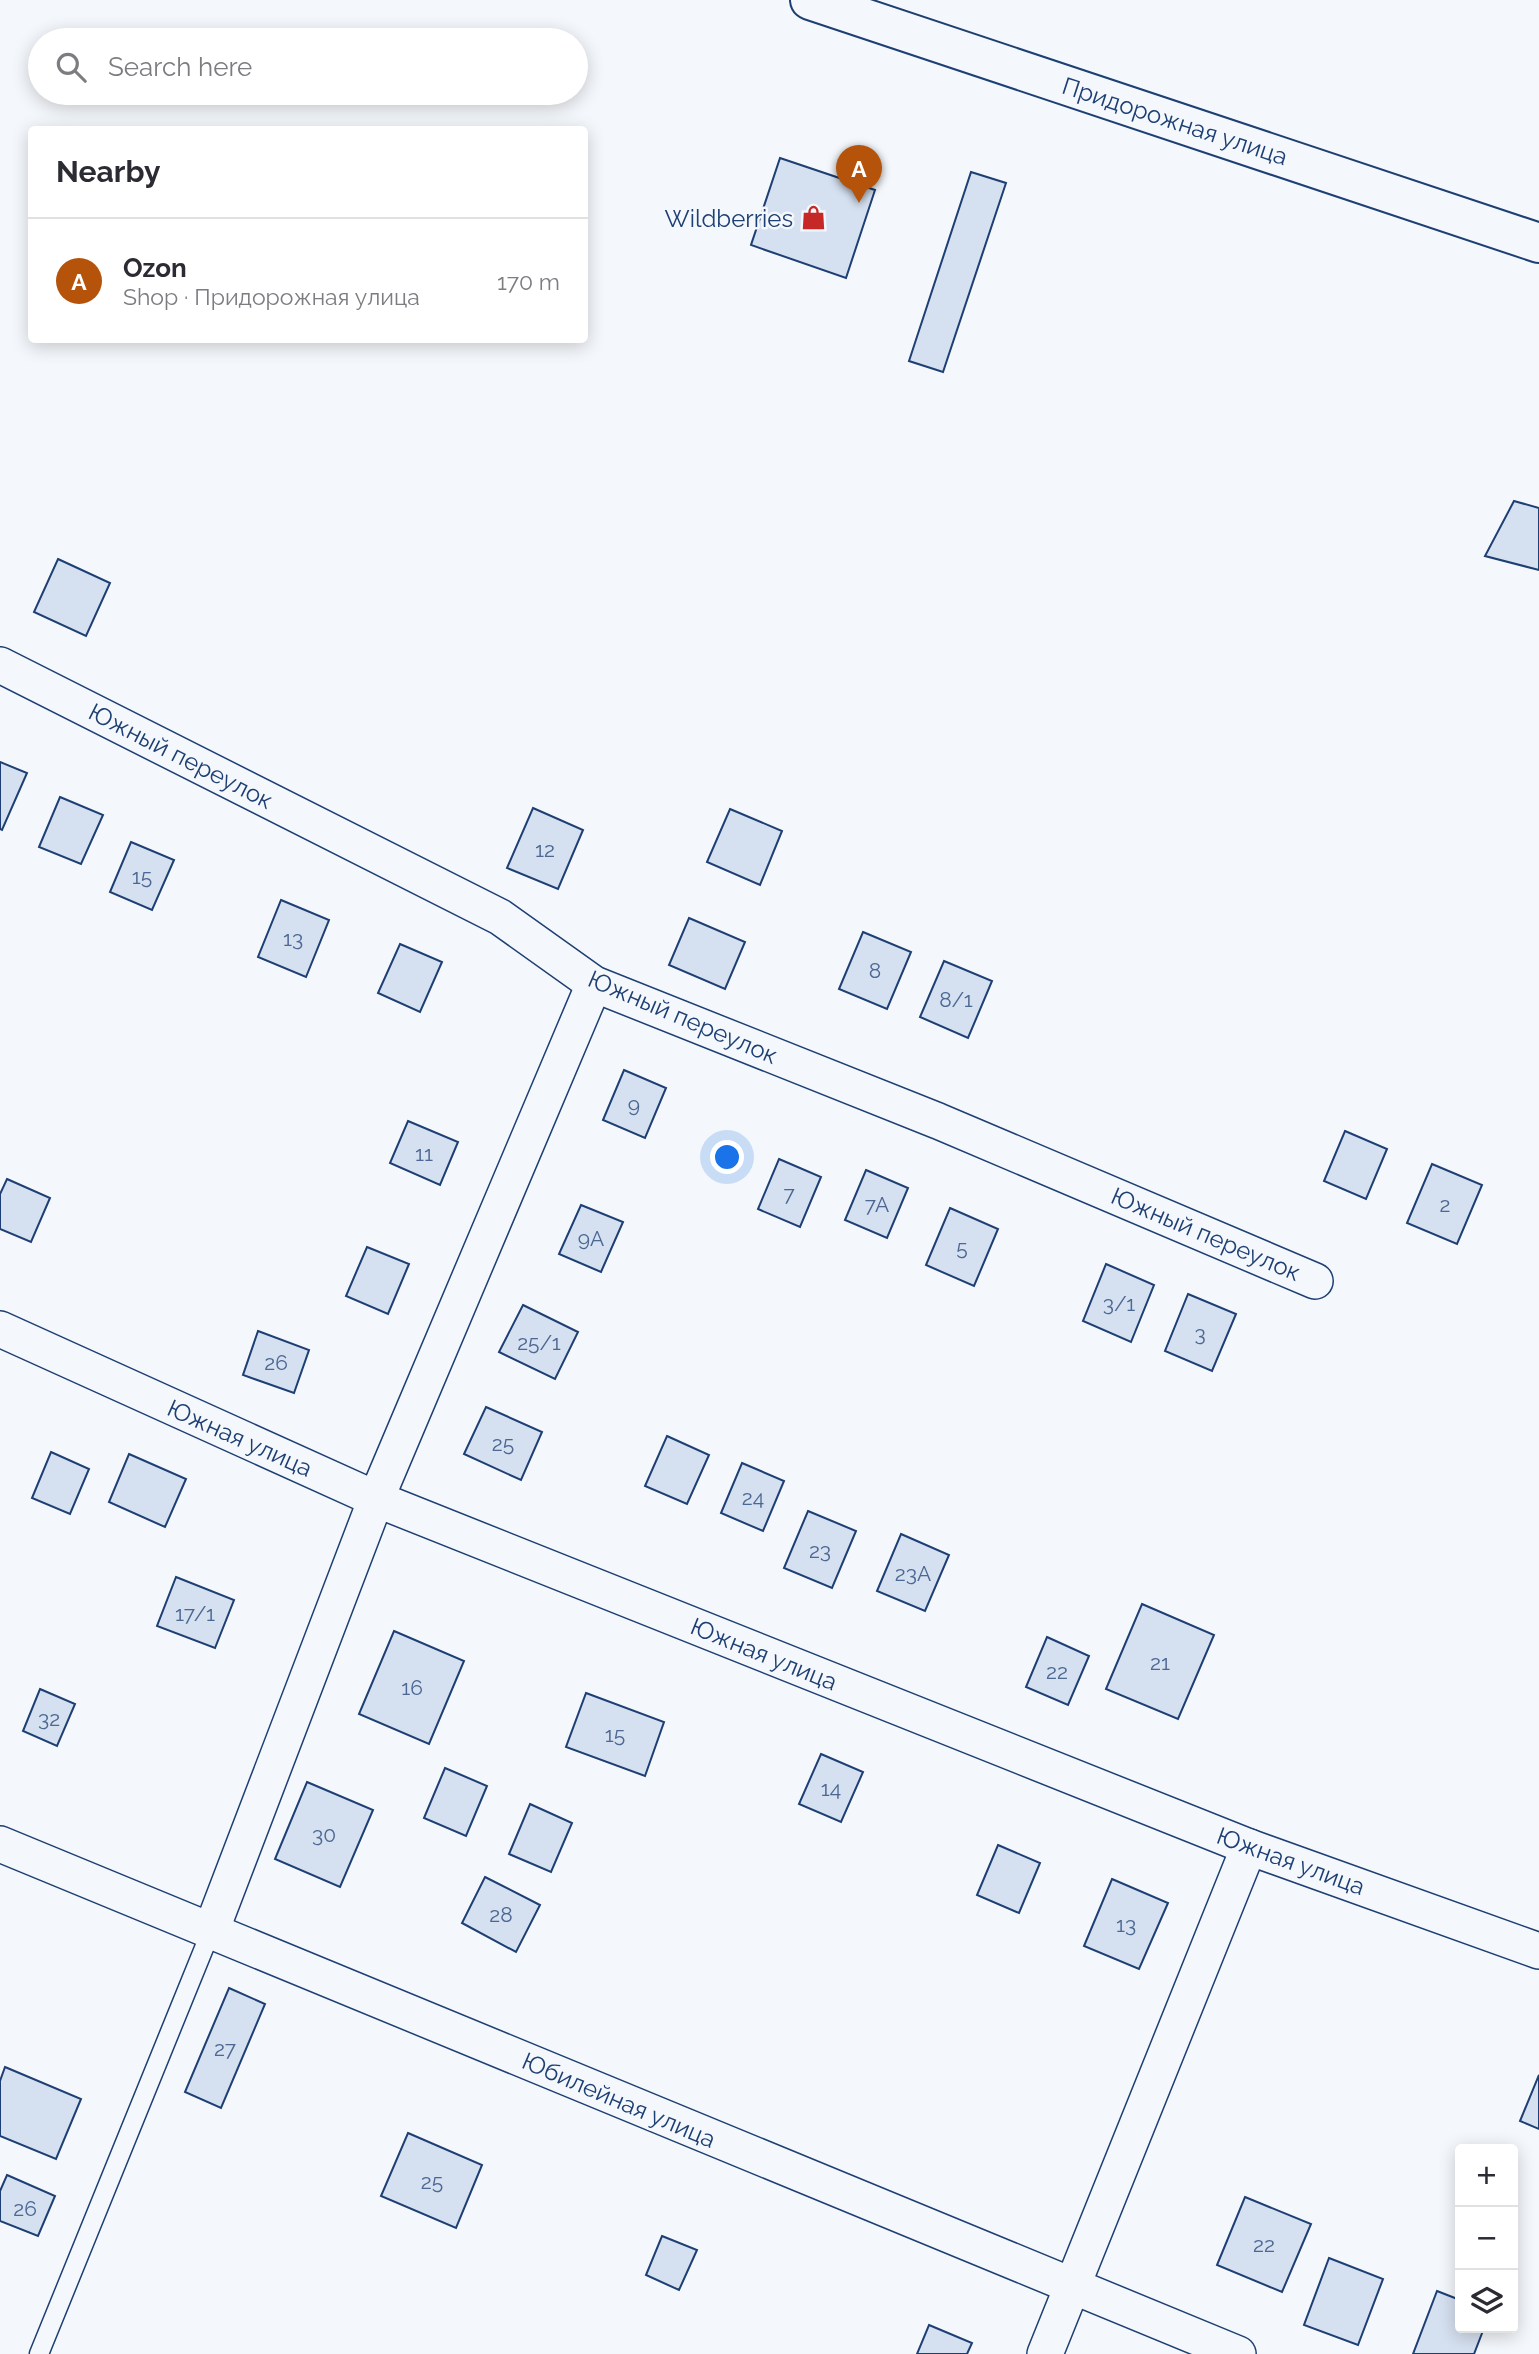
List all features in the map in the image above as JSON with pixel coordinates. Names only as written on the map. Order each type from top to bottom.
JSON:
[{"type":"street","name":"Придорожная улица","points":[[810,0],[1539,243]]},
{"type":"street","name":"Южный переулок","points":[[0,665],[500,916],[594,984],[938,1121],[1315,1281]]},
{"type":"street","points":[[211,1931],[376,1499],[594,984]]},
{"type":"street","name":"Южная улица","points":[[0,1329],[376,1499],[1250,1847],[1539,1951]]},
{"type":"street","name":"Юбилейная улица","points":[[0,1844],[1238,2354]]},
{"type":"street","points":[[1045,2354],[1250,1847]]},
{"type":"lane","points":[[39,2354],[211,1931]]},
{"type":"building","name":"Wildberries","points":[[780,158],[875,190],[846,278],[751,245]]},
{"type":"building","points":[[971,172],[1006,183],[943,372],[909,361]]},
{"type":"building","points":[[1514,501],[1539,508],[1539,570],[1485,556]]},
{"type":"building","points":[[58,559],[110,583],[86,636],[34,612]]},
{"type":"building","points":[[0,762],[27,773],[2,830],[0,829]]},
{"type":"building","points":[[60,797],[103,815],[81,864],[39,847]]},
{"type":"building","points":[[533,808],[583,830],[558,889],[507,868]]},
{"type":"building","points":[[730,809],[782,831],[760,885],[707,862]]},
{"type":"building","points":[[131,842],[174,860],[152,910],[110,892]]},
{"type":"building","points":[[281,900],[329,920],[306,977],[258,957]]},
{"type":"building","points":[[689,918],[745,942],[725,989],[669,965]]},
{"type":"building","points":[[863,932],[911,952],[887,1009],[839,989]]},
{"type":"building","points":[[400,944],[442,962],[420,1012],[378,993]]},
{"type":"building","points":[[944,961],[992,981],[968,1038],[920,1017]]},
{"type":"building","points":[[624,1070],[666,1088],[645,1138],[603,1120]]},
{"type":"building","points":[[408,1121],[458,1142],[440,1185],[390,1163]]},
{"type":"building","points":[[1345,1131],[1387,1149],[1366,1199],[1324,1181]]},
{"type":"building","points":[[779,1159],[821,1177],[800,1227],[758,1209]]},
{"type":"building","points":[[1432,1164],[1482,1185],[1457,1244],[1407,1223]]},
{"type":"building","points":[[866,1170],[908,1188],[887,1238],[845,1220]]},
{"type":"building","points":[[7,1179],[50,1198],[31,1242],[0,1229],[0,1194]]},
{"type":"building","points":[[581,1205],[623,1222],[601,1272],[559,1254]]},
{"type":"building","points":[[950,1208],[998,1229],[974,1286],[926,1265]]},
{"type":"building","points":[[367,1247],[409,1264],[388,1314],[346,1296]]},
{"type":"building","points":[[1106,1264],[1154,1285],[1131,1342],[1083,1321]]},
{"type":"building","points":[[1188,1294],[1236,1314],[1212,1371],[1165,1351]]},
{"type":"building","points":[[523,1305],[578,1332],[555,1379],[499,1352]]},
{"type":"building","points":[[258,1331],[309,1350],[294,1393],[243,1375]]},
{"type":"building","points":[[486,1407],[542,1432],[521,1480],[464,1454]]},
{"type":"building","points":[[667,1436],[709,1455],[687,1504],[645,1486]]},
{"type":"building","points":[[51,1452],[89,1469],[70,1514],[32,1498]]},
{"type":"building","points":[[129,1454],[186,1479],[165,1527],[109,1502]]},
{"type":"building","points":[[742,1463],[784,1481],[763,1531],[721,1513]]},
{"type":"building","points":[[808,1511],[856,1531],[832,1588],[784,1568]]},
{"type":"building","points":[[901,1534],[949,1555],[925,1611],[877,1591]]},
{"type":"building","points":[[176,1577],[234,1600],[215,1648],[157,1626]]},
{"type":"building","points":[[1142,1604],[1214,1635],[1178,1719],[1106,1689]]},
{"type":"building","points":[[394,1631],[464,1661],[429,1744],[359,1714]]},
{"type":"building","points":[[1047,1637],[1089,1656],[1068,1705],[1026,1687]]},
{"type":"building","points":[[40,1689],[75,1704],[57,1746],[23,1731]]},
{"type":"building","points":[[586,1693],[664,1722],[645,1776],[566,1747]]},
{"type":"building","points":[[821,1754],[863,1772],[841,1822],[799,1804]]},
{"type":"building","points":[[445,1768],[487,1786],[466,1836],[424,1818]]},
{"type":"building","points":[[307,1782],[373,1810],[340,1887],[275,1859]]},
{"type":"building","points":[[530,1804],[572,1823],[551,1872],[509,1854]]},
{"type":"building","points":[[998,1845],[1040,1863],[1019,1913],[977,1895]]},
{"type":"building","points":[[485,1877],[540,1905],[516,1952],[462,1923]]},
{"type":"building","points":[[1112,1879],[1168,1903],[1139,1969],[1084,1946]]},
{"type":"building","points":[[229,1988],[265,2004],[221,2108],[185,2092]]},
{"type":"building","points":[[5,2067],[81,2099],[56,2159],[0,2136],[0,2081]]},
{"type":"building","points":[[1539,2075],[1539,2129],[1520,2121]]},
{"type":"building","points":[[408,2133],[482,2165],[456,2228],[381,2196]]},
{"type":"building","points":[[7,2175],[55,2196],[38,2236],[0,2221],[0,2191]]},
{"type":"building","points":[[1245,2197],[1311,2224],[1282,2292],[1217,2265]]},
{"type":"building","points":[[662,2236],[697,2250],[679,2290],[646,2275]]},
{"type":"building","points":[[1329,2258],[1383,2279],[1358,2345],[1304,2325]]},
{"type":"building","points":[[1437,2291],[1455,2298],[1455,2333],[1482,2333],[1474,2354],[1413,2354]]},
{"type":"building","points":[[929,2325],[972,2343],[967,2354],[917,2354]]},
{"type":"place","name":"Ozon","points":[[859,203]]},
{"type":"place","name":"Wildberries","points":[[813,218]]}]
